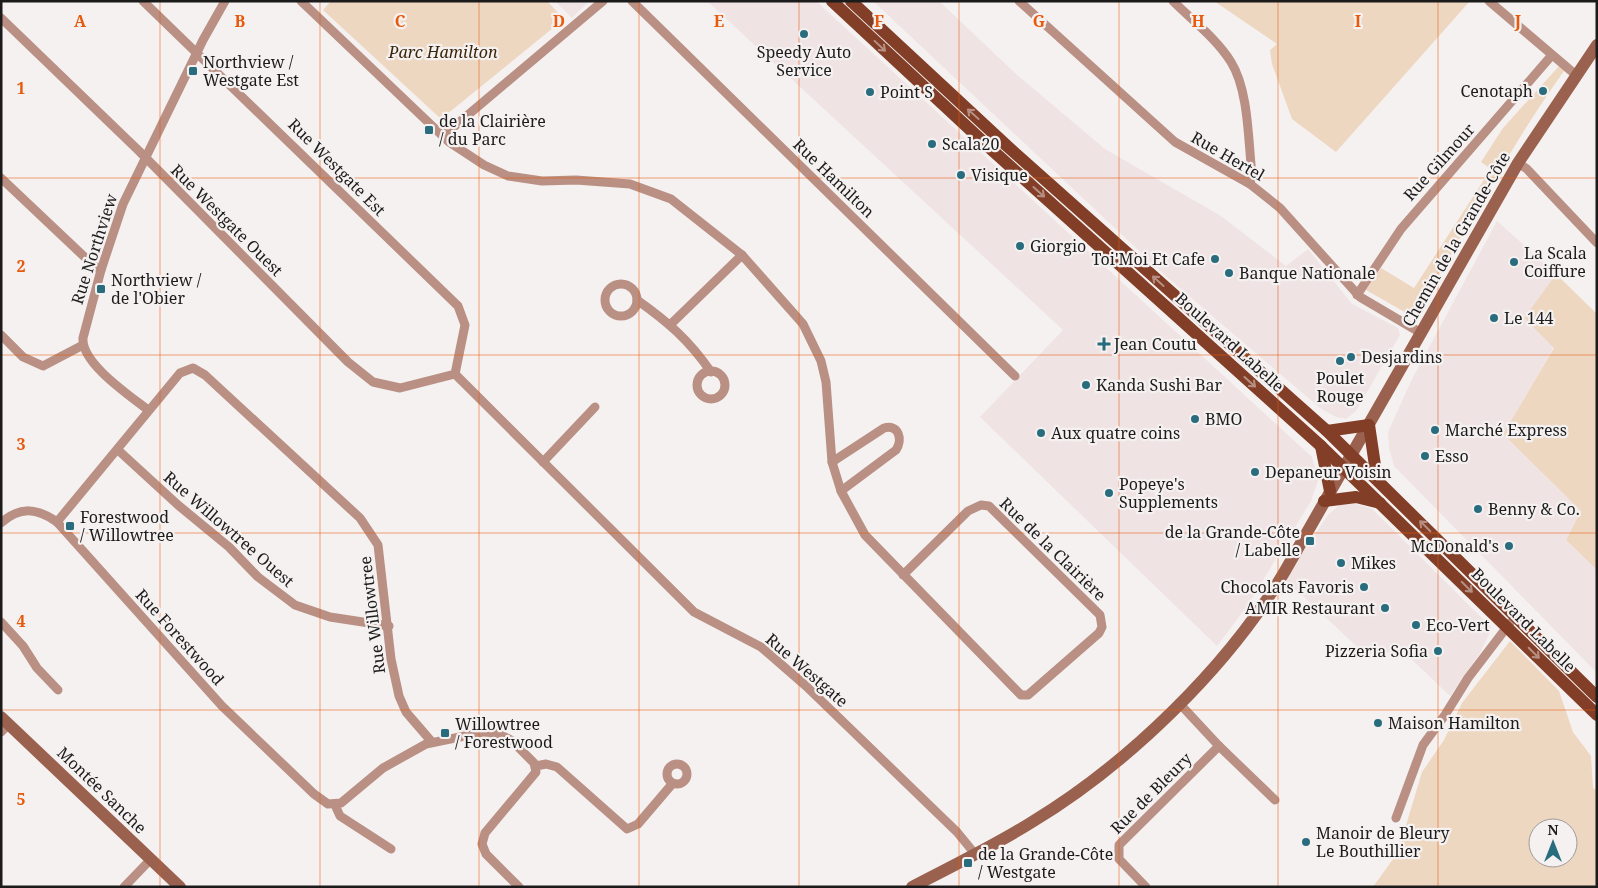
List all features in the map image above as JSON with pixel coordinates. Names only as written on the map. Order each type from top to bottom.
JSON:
[{"type":"main road","name":"Boulevard Labelle","points":[[832,1],[992,150],[1321,446],[1511,622],[1597,697]]},
{"type":"main road","name":"Boulevard Labelle","points":[[851,1],[1001,140],[1377,479],[1597,715]]},
{"type":"main road","name":"Chemin de la Grande-Côte","points":[[912,887],[1032,822],[1068,798],[1118,759],[1179,703],[1222,659],[1250,625],[1273,591],[1518,163],[1597,45]]},
{"type":"main road","points":[[1326,432],[1369,425],[1377,479]]},
{"type":"main road","points":[[1321,446],[1327,496],[1356,497],[1383,504]]},
{"type":"main road","name":"Montée Sanche","points":[[4,724],[180,887]]},
{"type":"street","name":"Rue Westgate Est","points":[[143,1],[458,306],[465,325],[455,374]]},
{"type":"street","name":"Rue Northview","points":[[83,345],[101,270],[119,212],[196,53],[225,1]]},
{"type":"street","points":[[301,1],[442,136],[603,1]]},
{"type":"street","name":"Rue Hamilton","points":[[632,1],[1015,376]]},
{"type":"street","name":"Rue Hertel","points":[[1019,1],[1165,134],[1186,150],[1250,184],[1287,215],[1357,294],[1421,334]]},
{"type":"street","points":[[1173,1],[1225,53],[1235,68],[1243,96],[1252,174],[1250,184]]},
{"type":"street","points":[[1489,1],[1576,74]]},
{"type":"street","name":"Rue Westgate Ouest","points":[[1,18],[146,159],[348,362],[373,382],[400,388],[455,374]]},
{"type":"street","name":"Rue Gilmour","points":[[1357,294],[1401,228],[1552,55]]},
{"type":"street","name":"Rue de la Clairière","points":[[442,136],[457,148],[508,176],[542,180],[576,180],[630,184],[671,199],[742,255],[803,324],[821,361],[826,382],[832,462],[840,490],[865,535],[903,575],[1021,694],[1028,695],[1099,633],[1102,628],[1100,615],[989,506],[981,505],[968,511],[903,575]]},
{"type":"street","points":[[1518,163],[1527,169],[1597,243]]},
{"type":"street","points":[[1,178],[93,265],[101,270]]},
{"type":"street","points":[[671,324],[742,255]]},
{"type":"street","points":[[637,300],[671,324],[695,348],[711,372]]},
{"type":"street","points":[[1,335],[23,357],[43,366],[83,345],[96,366],[148,410]]},
{"type":"street","name":"Rue Willowtree","points":[[57,522],[180,373],[193,368],[205,375],[360,518],[378,546],[381,580],[389,626],[391,659],[400,701],[410,718],[431,742]]},
{"type":"street","name":"Rue Westgate","points":[[455,374],[694,612],[761,647],[806,686],[958,832],[975,854]]},
{"type":"street","points":[[543,462],[595,408]]},
{"type":"street","points":[[832,462],[889,426],[896,429],[900,436],[900,443],[896,450],[840,490]]},
{"type":"street","name":"Rue Willowtree Ouest","points":[[118,450],[178,505],[229,547],[258,577],[294,605],[330,617],[389,626]]},
{"type":"street","name":"Rue Forestwood","points":[[1,523],[16,512],[29,510],[43,514],[57,522],[222,706],[314,794],[328,804],[335,804],[338,813],[343,818],[391,849]]},
{"type":"street","points":[[1,622],[23,646],[37,668],[58,690]]},
{"type":"street","points":[[1396,818],[1423,745],[1468,678],[1511,622]]},
{"type":"street","points":[[1179,703],[1219,746],[1274,800]]},
{"type":"street","points":[[335,804],[352,796],[390,763],[431,742],[484,732],[499,734],[520,747],[536,766],[536,774],[485,833],[482,840],[485,853],[519,887]]},
{"type":"street","name":"Rue de Bleury","points":[[1146,887],[1119,859],[1119,845],[1219,746]]},
{"type":"street","points":[[536,766],[546,764],[557,767],[627,829],[638,824],[673,783]]},
{"type":"street","points":[[124,887],[151,859]]},
{"type":"shaded area","points":[[555,1],[589,1],[572,18]]},
{"type":"shaded area","points":[[707,1],[816,1],[1312,457],[1318,481],[1311,501],[1248,605],[1217,646],[980,417],[1063,330]]},
{"type":"shaded area","points":[[873,1],[939,1],[1016,74],[1105,149],[1221,216],[1286,266],[1308,249],[1352,304],[1398,328],[1400,335],[1356,411],[1346,419],[1336,417],[1320,408],[1168,278]]},
{"type":"shaded area","points":[[1497,221],[1556,274],[1524,318],[1554,347],[1503,434],[1581,511],[1566,540],[1597,570],[1597,673],[1394,466],[1389,448],[1388,432],[1412,379]]},
{"type":"shaded area","points":[[1351,502],[1372,509],[1492,628],[1480,653],[1450,696],[1401,649],[1369,658],[1285,579],[1328,515],[1340,505]]},
{"type":"green space","name":"Parc Hamilton","points":[[331,1],[547,1],[564,19],[441,119],[323,10]]},
{"type":"green space","points":[[1214,1],[1470,1],[1336,152],[1292,119],[1272,64],[1270,50],[1277,44]]},
{"type":"green space","points":[[1560,65],[1564,71],[1505,162],[1415,318],[1366,290],[1381,268],[1414,288],[1491,169],[1481,162],[1503,128]]},
{"type":"green space","points":[[1556,274],[1597,314],[1597,570],[1566,540],[1581,511],[1503,434],[1554,348],[1524,318]]},
{"type":"green space","points":[[1510,641],[1559,691],[1573,732],[1591,756],[1593,788],[1597,791],[1597,887],[1373,887],[1398,852],[1422,772],[1444,740],[1462,703]]},
{"type":"place","name":"Speedy Auto Service","points":[[804,34]]},
{"type":"place","name":"Northview / Westgate Est","points":[[193,71]]},
{"type":"place","name":"Cenotaph","points":[[1543,91]]},
{"type":"place","name":"Point S","points":[[870,92]]},
{"type":"place","name":"de la Clairière / du Parc","points":[[429,130]]},
{"type":"place","name":"Scala20","points":[[932,144]]},
{"type":"place","name":"Visique","points":[[961,175]]},
{"type":"place","name":"Giorgio","points":[[1020,246]]},
{"type":"place","name":"Toi'Moi Et Cafe","points":[[1215,259]]},
{"type":"place","name":"La Scala Coiffure","points":[[1514,262]]},
{"type":"place","name":"Banque Nationale","points":[[1229,273]]},
{"type":"place","name":"Northview / de l'Obier","points":[[101,289]]},
{"type":"place","name":"Le 144","points":[[1494,318]]},
{"type":"place","name":"Jean Coutu","points":[[1104,344]]},
{"type":"place","name":"Desjardins","points":[[1351,357]]},
{"type":"place","name":"Poulet Rouge","points":[[1340,361]]},
{"type":"place","name":"Kanda Sushi Bar","points":[[1086,385]]},
{"type":"place","name":"BMO","points":[[1195,419]]},
{"type":"place","name":"Marché Express","points":[[1435,430]]},
{"type":"place","name":"Aux quatre coins","points":[[1041,433]]},
{"type":"place","name":"Esso","points":[[1425,456]]},
{"type":"place","name":"Depaneur Voisin","points":[[1255,472]]},
{"type":"place","name":"Popeye's Supplements","points":[[1109,493]]},
{"type":"place","name":"Benny & Co.","points":[[1478,509]]},
{"type":"place","name":"Forestwood / Willowtree","points":[[70,526]]},
{"type":"place","name":"de la Grande-Côte / Labelle","points":[[1310,541]]},
{"type":"place","name":"McDonald's","points":[[1509,546]]},
{"type":"place","name":"Mikes","points":[[1341,563]]},
{"type":"place","name":"Chocolats Favoris","points":[[1364,587]]},
{"type":"place","name":"AMIR Restaurant","points":[[1385,608]]},
{"type":"place","name":"Eco-Vert","points":[[1416,625]]},
{"type":"place","name":"Pizzeria Sofia","points":[[1438,651]]},
{"type":"place","name":"Maison Hamilton","points":[[1378,723]]},
{"type":"place","name":"Willowtree / Forestwood","points":[[445,733]]},
{"type":"place","name":"Manoir de Bleury Le Bouthillier","points":[[1306,842]]},
{"type":"place","name":"de la Grande-Côte / Westgate","points":[[968,863]]}]
